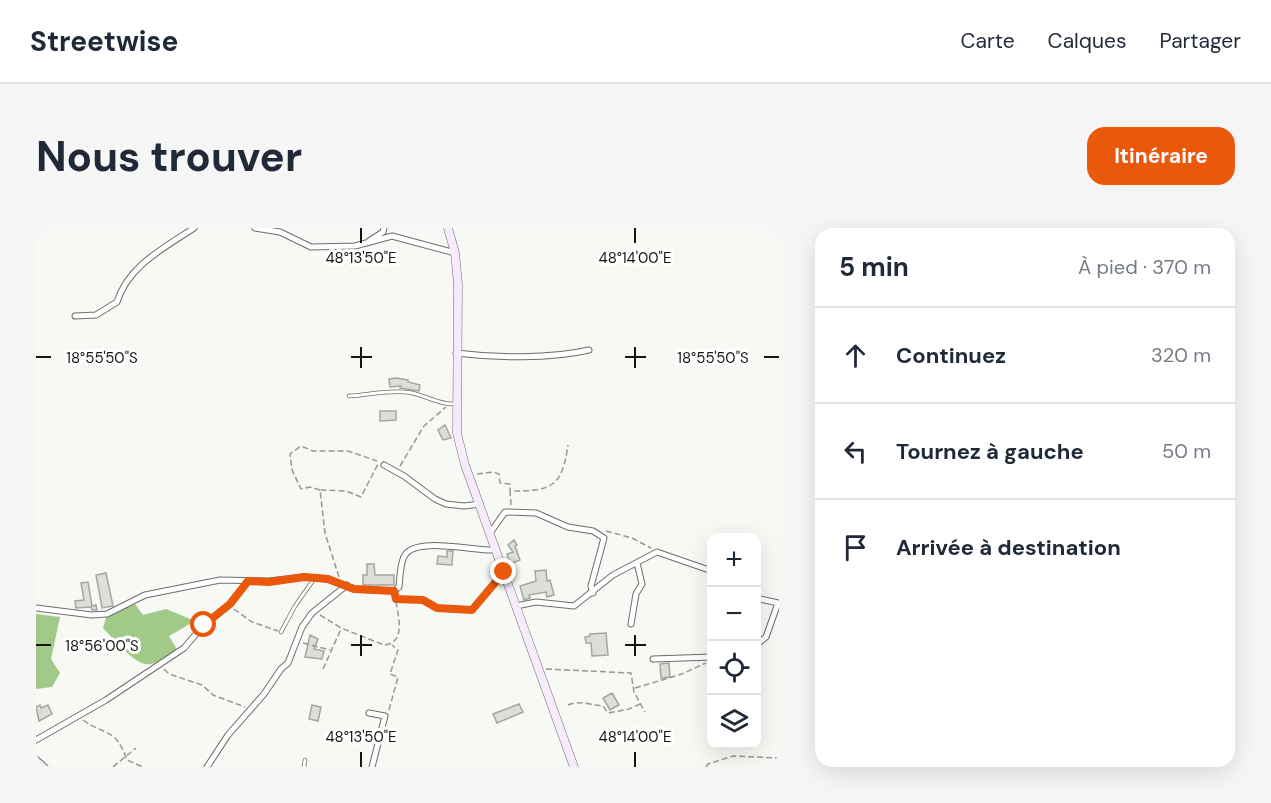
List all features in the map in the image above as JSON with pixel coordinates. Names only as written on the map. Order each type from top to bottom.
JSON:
[{"type":"main road","points":[[448,228],[455,252],[458,284],[452,404],[457,434],[469,475],[574,767]]},
{"type":"street","points":[[75,316],[96,315],[117,302],[122,286],[144,263],[194,228]]},
{"type":"street","points":[[255,228],[280,232],[311,247],[355,246],[392,236],[455,252]]},
{"type":"street","points":[[365,243],[383,232],[384,228]]},
{"type":"street","points":[[456,353],[489,356],[560,355],[589,350]]},
{"type":"street","points":[[384,465],[435,499],[447,504],[464,506],[480,504]]},
{"type":"street","points":[[490,533],[506,512],[536,513],[568,527],[593,531],[604,538],[591,586],[593,593]]},
{"type":"street","points":[[36,608],[93,615],[107,614],[145,596],[220,580],[315,578],[328,579],[354,589],[394,591],[399,587],[404,556],[408,552],[428,546],[496,550]]},
{"type":"street","points":[[516,606],[536,602],[574,606],[613,575],[657,552],[707,570]]},
{"type":"street","points":[[631,624],[636,594],[642,584],[637,563]]},
{"type":"street","points":[[36,740],[184,648],[204,625],[230,604],[248,581]]},
{"type":"street","points":[[207,767],[228,735],[288,663],[302,627],[315,611],[344,584]]},
{"type":"street","points":[[761,599],[778,603],[766,637],[761,641]]},
{"type":"street","points":[[653,659],[707,659]]},
{"type":"street","points":[[369,713],[385,716],[372,767]]},
{"type":"street","points":[[36,759],[45,767]]},
{"type":"lane","points":[[348,396],[406,392],[452,404]]},
{"type":"lane","points":[[281,632],[295,606],[315,578]]},
{"type":"lane","points":[[304,767],[305,760]]},
{"type":"path","points":[[396,472],[424,426],[452,404]]},
{"type":"path","points":[[510,491],[538,491],[553,486],[564,470],[568,445]]},
{"type":"path","points":[[378,462],[361,497],[346,491],[320,490],[310,487],[301,489],[290,454],[301,447],[313,451],[348,452],[378,462],[384,465]]},
{"type":"path","points":[[469,475],[493,472],[499,474],[500,483],[510,484],[511,512]]},
{"type":"path","points":[[320,490],[325,533],[344,584]]},
{"type":"path","points":[[593,531],[632,537],[657,552]]},
{"type":"path","points":[[396,599],[423,600],[437,608],[472,610],[504,572]]},
{"type":"path","points":[[315,611],[341,628],[384,645],[391,644],[397,640],[400,631],[394,591]]},
{"type":"path","points":[[323,669],[341,628]]},
{"type":"path","points":[[385,716],[391,707],[398,677],[390,674],[398,650],[391,644]]},
{"type":"path","points":[[634,688],[682,674],[707,661]]},
{"type":"path","points":[[159,665],[169,674],[202,685],[213,695],[251,710]]},
{"type":"path","points":[[539,669],[631,673],[634,688],[645,712]]},
{"type":"path","points":[[568,705],[580,702],[603,706],[608,713],[641,704]]},
{"type":"path","points":[[78,716],[88,724],[114,735],[122,745],[127,760],[143,767]]},
{"type":"path","points":[[113,767],[136,748]]},
{"type":"path","points":[[706,767],[708,764],[733,756],[779,758]]},
{"type":"green space","points":[[133,601],[143,615],[166,609],[195,621],[169,636],[178,651],[156,663],[145,664],[125,651],[132,636],[117,643],[103,628],[107,614]]},
{"type":"green space","points":[[36,614],[60,617],[51,659],[60,673],[52,687],[36,689]]},
{"type":"building","points":[[396,378],[420,385],[419,391],[400,388],[401,386],[390,387],[389,379]]},
{"type":"building","points":[[380,411],[396,411],[396,420],[380,421]]},
{"type":"building","points":[[445,425],[451,438],[443,440],[438,430]]},
{"type":"building","points":[[514,540],[520,560],[510,564],[507,554],[513,552],[508,545]]},
{"type":"building","points":[[447,551],[453,551],[452,565],[437,564],[438,556],[447,557]]},
{"type":"building","points":[[367,564],[374,564],[375,575],[394,575],[394,585],[363,585],[363,575],[367,575]]},
{"type":"building","points":[[546,570],[547,581],[550,580],[554,595],[547,597],[546,592],[529,595],[530,598],[524,600],[520,586],[536,581],[535,571]]},
{"type":"building","points":[[106,573],[113,606],[102,608],[96,575]]},
{"type":"building","points":[[88,582],[92,606],[96,605],[97,610],[92,610],[91,607],[76,608],[75,601],[84,600],[81,583]]},
{"type":"building","points":[[606,633],[608,655],[592,656],[591,643],[586,643],[585,637],[590,634]]},
{"type":"building","points":[[310,635],[318,639],[314,649],[324,651],[322,659],[305,657]]},
{"type":"building","points":[[669,663],[670,677],[661,678],[660,664]]},
{"type":"building","points":[[612,693],[619,705],[610,710],[603,698]]},
{"type":"building","points":[[519,704],[523,712],[497,723],[493,714]]},
{"type":"building","points":[[40,705],[41,708],[48,705],[52,714],[39,721],[36,707]]},
{"type":"building","points":[[312,705],[321,707],[318,721],[309,719]]},
{"type":"route","points":[[204,625],[230,604],[248,581],[269,582],[304,577],[328,579],[354,589],[394,591],[396,599],[423,600],[437,608],[472,610],[504,572]]}]
